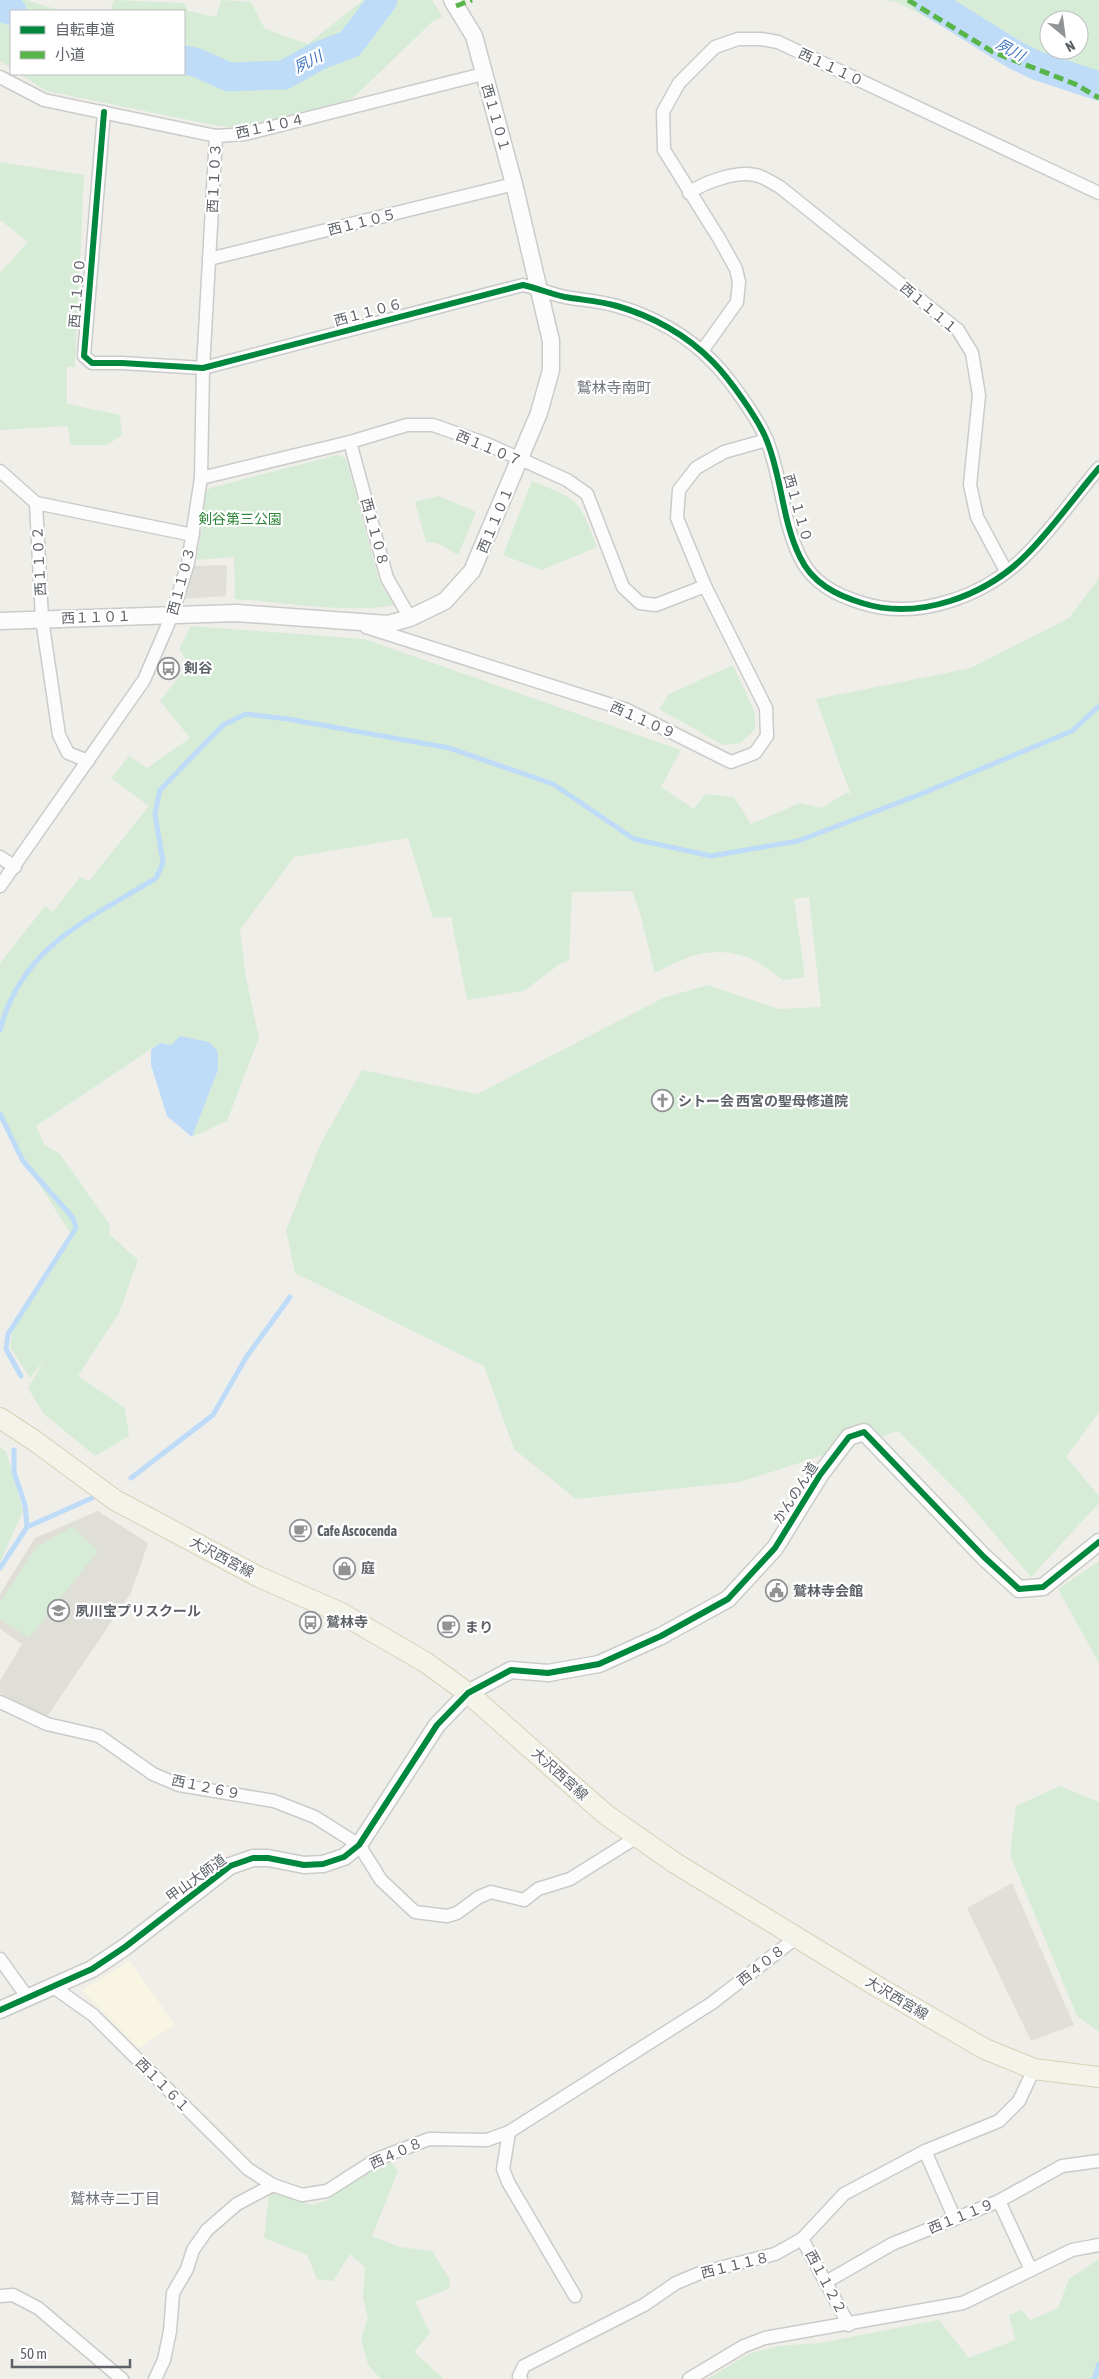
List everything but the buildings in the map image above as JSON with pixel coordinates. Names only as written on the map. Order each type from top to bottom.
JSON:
[{"type":"main road","name":"大沢西宮線","points":[[0,1403],[35,1441]]},
{"type":"main road","name":"大沢西宮線","points":[[0,1418],[35,1441],[115,1500],[259,1577],[339,1612],[425,1662],[468,1693],[605,1814],[675,1863],[798,1937],[985,2049],[1034,2069],[1099,2077]]},
{"type":"street","name":"西１１０１","points":[[0,621],[236,613],[388,624],[410,618],[444,601],[472,571],[521,461],[540,413],[551,370],[552,341],[514,184],[474,36],[452,0]]},
{"type":"street","name":"西１１１０","points":[[702,351],[737,302],[740,282],[736,269],[720,240],[664,150],[663,112],[679,83],[715,47],[738,39],[761,39],[778,42],[1099,193]]},
{"type":"street","name":"西１１０４","points":[[0,77],[44,100],[216,136],[245,134],[483,74]]},
{"type":"street","name":"西１１９０","points":[[104,112],[84,356],[92,363],[122,362],[203,368]]},
{"type":"street","name":"西１１０３","points":[[0,886],[144,680],[172,615],[188,563],[200,478],[203,368],[216,136]]},
{"type":"street","name":"西１１１１","points":[[689,193],[701,184],[720,178],[755,175],[780,187],[958,330],[972,353],[979,395],[970,485],[977,517],[1006,571]]},
{"type":"street","name":"西１１０５","points":[[209,259],[514,184]]},
{"type":"street","name":"西１１０６","points":[[203,368],[523,285],[540,288]]},
{"type":"street","name":"西１１１０","points":[[540,288],[563,296],[615,305],[641,314],[672,330],[702,351],[735,389],[767,440],[792,538],[801,559],[820,584],[841,596],[887,610],[929,607],[975,592],[1027,555],[1099,468]]},
{"type":"street","name":"西１１０７","points":[[200,478],[350,442],[407,425],[426,424],[487,444],[521,461],[567,480],[587,494],[623,587],[640,603],[656,604],[705,586]]},
{"type":"street","name":"西１１０９","points":[[352,622],[627,710],[731,762],[755,753],[766,736],[766,708],[705,586],[677,518],[679,490],[696,468],[724,452],[767,440]]},
{"type":"street","name":"西１１０８","points":[[350,442],[387,578],[410,618]]},
{"type":"street","points":[[0,471],[36,503]]},
{"type":"street","name":"西１１０２","points":[[88,761],[68,753],[59,735],[42,619],[36,503],[193,535]]},
{"type":"street","points":[[0,857],[15,867]]},
{"type":"street","name":"かんのん道","points":[[468,1693],[511,1670],[548,1672],[599,1664],[661,1636],[728,1599],[774,1548],[820,1475],[849,1437],[864,1432],[984,1557],[1019,1589],[1043,1587],[1099,1542]]},
{"type":"street","name":"甲山大師道","points":[[0,2010],[92,1969],[125,1947],[230,1866],[253,1858],[268,1858],[304,1865],[323,1864],[344,1857],[359,1844],[437,1725],[468,1693]]},
{"type":"street","name":"西１２６９","points":[[0,1702],[47,1724],[99,1736],[153,1774],[179,1785],[274,1801],[316,1817],[359,1844]]},
{"type":"street","points":[[359,1844],[381,1880],[415,1912],[447,1916],[457,1913],[479,1897],[491,1892],[524,1900],[538,1889],[570,1879],[637,1837]]},
{"type":"street","name":"西４０８","points":[[273,2185],[302,2196],[327,2191],[377,2159],[429,2139],[486,2140],[509,2132],[712,2003],[798,1937]]},
{"type":"street","points":[[0,1959],[28,1998]]},
{"type":"street","name":"西１１６１","points":[[52,1986],[92,2016],[248,2169],[273,2185]]},
{"type":"street","name":"西１１１８","points":[[521,2379],[519,2376],[524,2366],[644,2305],[676,2282],[700,2272],[775,2254],[802,2239],[844,2194],[926,2150],[999,2121],[1019,2101],[1034,2069]]},
{"type":"street","points":[[509,2132],[503,2169],[508,2182],[575,2296]]},
{"type":"street","points":[[926,2150],[955,2219]]},
{"type":"street","name":"西１１１９","points":[[826,2282],[892,2244],[999,2201],[1062,2166],[1099,2160]]},
{"type":"street","points":[[155,2379],[164,2360],[170,2331],[173,2293],[187,2269],[193,2250],[207,2230],[237,2204],[273,2185]]},
{"type":"street","points":[[999,2201],[1031,2270]]},
{"type":"street","name":"西１１２２","points":[[802,2239],[849,2325]]},
{"type":"street","points":[[689,2379],[744,2346],[758,2341],[963,2303],[1072,2250],[1099,2244]]},
{"type":"street","points":[[0,2296],[13,2295],[38,2308],[122,2379]]},
{"type":"shaded area","points":[[227,565],[226,596],[184,599],[193,566]]},
{"type":"shaded area","name":"夙川宝プリスクール","points":[[98,1511],[148,1543],[131,1593],[46,1718],[0,1693],[0,1681],[22,1644],[0,1629],[0,1594],[35,1538]]},
{"type":"shaded area","points":[[1012,1883],[1074,2025],[1031,2041],[967,1908]]},
{"type":"shaded area","points":[[130,1961],[175,2025],[138,2048],[82,1990]]},
{"type":"green space","points":[[0,0],[26,0],[59,10],[10,10],[10,67],[0,61]]},
{"type":"green space","points":[[114,0],[184,3],[188,11],[216,17],[221,0],[251,2],[265,29],[308,44],[363,0],[432,0],[443,17],[433,21],[352,99],[247,129],[219,126],[46,91],[22,75],[185,75],[185,10],[110,10]]},
{"type":"green space","points":[[883,0],[1099,0],[1099,99],[1026,69],[897,2]]},
{"type":"green space","points":[[0,162],[84,175],[75,367],[67,367],[67,404],[120,415],[122,435],[107,445],[70,445],[68,426],[0,430],[0,273],[28,242],[0,220]]},
{"type":"green space","name":"剣谷第三公園","points":[[337,455],[346,458],[379,580],[394,605],[337,608],[235,599],[234,557],[196,560],[203,523],[203,495],[210,488]]},
{"type":"green space","points":[[532,481],[560,493],[575,503],[586,519],[597,547],[542,570],[503,555]]},
{"type":"green space","points":[[439,496],[476,512],[458,555],[437,543],[426,542],[415,502]]},
{"type":"green space","points":[[1099,578],[1099,1412],[1066,1457],[1099,1496],[1099,1503],[1031,1577],[965,1499],[898,1431],[740,1482],[576,1499],[514,1449],[484,1366],[295,1273],[286,1230],[320,1145],[362,1070],[477,1094],[663,998],[708,985],[779,1009],[821,1007],[809,897],[794,899],[805,977],[783,980],[752,959],[722,952],[710,952],[688,957],[655,973],[640,913],[632,891],[572,892],[569,960],[561,963],[524,991],[467,1000],[451,917],[433,918],[408,838],[294,857],[240,930],[246,978],[259,1038],[227,1121],[192,1137],[218,1070],[171,1045],[160,1043],[36,1126],[44,1144],[60,1154],[110,1225],[109,1234],[138,1260],[119,1313],[78,1376],[125,1408],[129,1436],[95,1456],[43,1413],[28,1388],[45,1359],[30,1378],[10,1347],[13,1329],[73,1237],[14,1145],[0,1114],[0,963],[45,906],[53,912],[80,877],[89,881],[149,806],[111,778],[129,756],[147,768],[190,738],[160,701],[189,664],[179,649],[191,626],[364,639],[681,750],[661,787],[694,809],[705,794],[734,797],[751,824],[800,803],[821,808],[848,792],[852,798],[816,699],[971,668],[1069,618]]},
{"type":"green space","points":[[733,665],[755,713],[755,729],[741,743],[723,745],[659,709],[669,694]]},
{"type":"green space","points":[[0,1447],[6,1451],[23,1511],[0,1562]]},
{"type":"green space","points":[[72,1527],[98,1551],[29,1638],[0,1619],[0,1603],[36,1547]]},
{"type":"green space","points":[[1099,1561],[1099,1663],[1058,1589]]},
{"type":"green space","points":[[1060,1786],[1099,1802],[1099,2032],[1077,2016],[1010,1855],[1016,1806]]},
{"type":"green space","points":[[386,2157],[398,2171],[372,2236],[400,2247],[432,2251],[450,2280],[449,2289],[415,2302],[430,2333],[414,2352],[444,2379],[381,2379],[368,2365],[361,2339],[368,2318],[363,2298],[365,2267],[350,2254],[333,2281],[317,2279],[307,2255],[264,2238],[269,2192],[312,2205],[328,2200]]},
{"type":"green space","points":[[1099,2259],[1099,2379],[707,2379],[749,2354],[778,2346],[819,2343],[939,2320],[969,2358],[1015,2340],[1009,2315],[1022,2310],[1030,2320],[1058,2308],[1069,2279]]},
{"type":"water","points":[[180,1036],[209,1042],[218,1052],[218,1070],[192,1137],[167,1116],[151,1065],[151,1050],[160,1043],[171,1045]]},
{"type":"waterway","name":"夙川","points":[[185,60],[195,62],[229,77],[284,75],[318,56],[350,44],[383,0]]},
{"type":"waterway","name":"夙川","points":[[927,0],[1015,55],[1038,66],[1099,86]]},
{"type":"waterway","name":"夙川","points":[[0,7],[10,10]]},
{"type":"waterway","points":[[0,1030],[10,1001],[24,977],[41,956],[83,922],[156,878],[163,863],[155,813],[160,790],[223,725],[246,714],[288,719],[449,748],[553,784],[634,839],[711,856],[798,841],[921,794],[1072,731],[1099,706]]},
{"type":"waterway","points":[[0,1114],[23,1161],[73,1218],[76,1228],[8,1334],[6,1349],[21,1376]]},
{"type":"waterway","points":[[131,1478],[213,1415],[247,1356],[290,1297]]},
{"type":"waterway","points":[[14,1450],[14,1472],[25,1505],[27,1527]]},
{"type":"waterway","points":[[0,1568],[27,1527],[92,1498]]},
{"type":"waterway","points":[[1094,2379],[1099,2364]]},
{"type":"marked path","points":[[456,6],[472,0]]},
{"type":"marked path","points":[[908,0],[993,52],[1075,84],[1099,98]]},
{"type":"cycle path","points":[[104,112],[84,356],[92,363],[203,368],[523,285],[565,297],[598,302],[630,310],[656,321],[680,335],[703,352],[720,369],[751,411],[763,432],[772,455],[794,543],[811,574],[834,592],[862,603],[883,608],[906,609],[950,601],[972,593],[992,582],[1010,569],[1037,544],[1099,468]]},
{"type":"cycle path","points":[[0,2010],[92,1969],[125,1947],[230,1866],[253,1858],[268,1858],[304,1865],[323,1864],[344,1857],[359,1845],[437,1725],[468,1693],[511,1670],[548,1673],[599,1664],[661,1636],[728,1599],[775,1548],[820,1475],[849,1437],[864,1432],[984,1557],[1019,1589],[1043,1587],[1099,1542]]},
{"type":"place","name":"剣谷","points":[[168,668]]},
{"type":"place","name":"シトー会 西宮の聖母修道院","points":[[662,1101]]},
{"type":"place","name":"Cafe Ascocenda","points":[[301,1531]]},
{"type":"place","name":"庭","points":[[345,1568]]},
{"type":"place","name":"鷲林寺会館","points":[[777,1591]]},
{"type":"place","name":"夙川宝プリスクール","points":[[59,1611]]},
{"type":"place","name":"鷲林寺","points":[[310,1622]]},
{"type":"place","name":"まり","points":[[449,1627]]},
{"type":"district","name":"鷲林寺南町","points":[[614,388]]},
{"type":"district","name":"鷲林寺二丁目","points":[[115,2199]]}]
